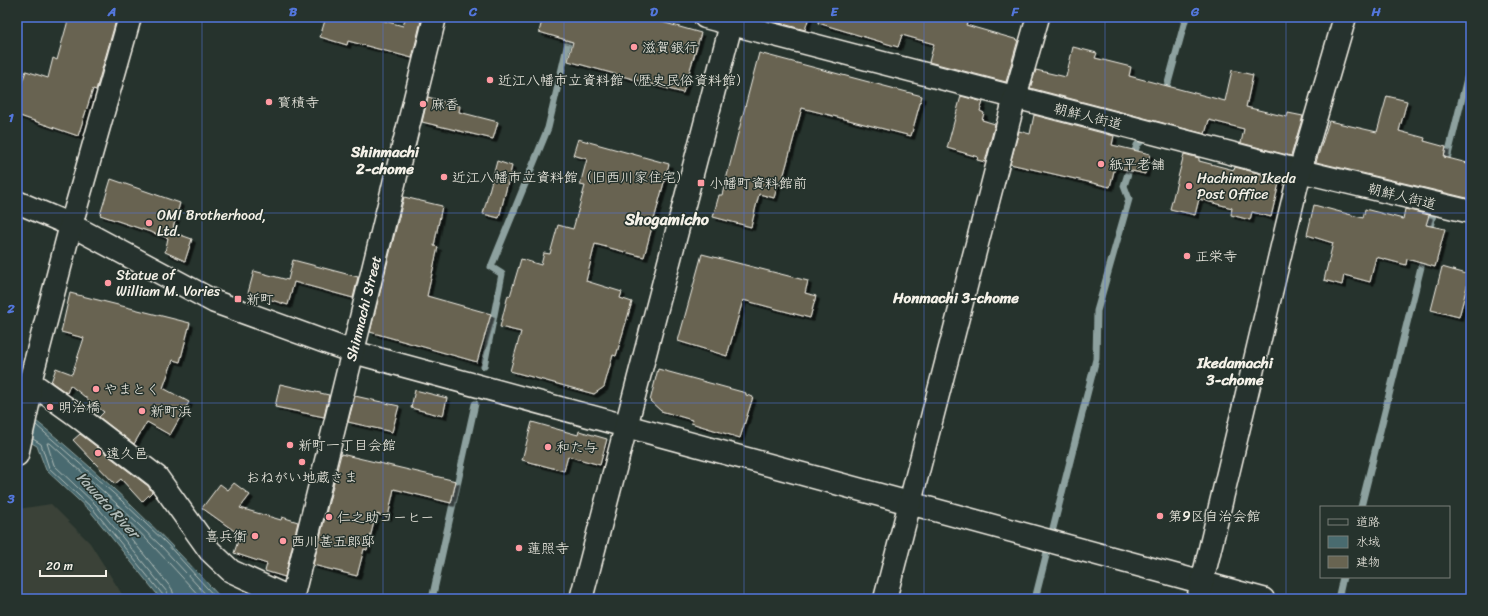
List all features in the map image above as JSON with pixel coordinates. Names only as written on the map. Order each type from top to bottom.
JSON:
[{"type":"street","points":[[17,454],[30,391],[70,225],[130,17]]},
{"type":"street","name":"Shinmachi Street","points":[[292,599],[435,17]]},
{"type":"street","name":"朝鮮人街道","points":[[705,17],[732,21],[1015,98],[1300,171],[1471,212]]},
{"type":"street","points":[[884,599],[1015,98],[1038,17]]},
{"type":"street","points":[[1200,591],[1300,171],[1345,17]]},
{"type":"street","points":[[581,599],[732,21]]},
{"type":"street","points":[[17,202],[70,225],[215,302],[353,352],[910,504],[1200,591],[1263,599]]},
{"type":"street","points":[[30,391],[76,415],[157,477],[210,551],[231,571],[292,599]]},
{"type":"shaded area","points":[[51,504],[90,543],[125,599],[17,599],[18,509]]},
{"type":"water","name":"Yawata River","points":[[17,407],[54,436],[125,499],[222,599],[161,599],[90,511],[46,470],[37,446],[17,435]]},
{"type":"building","points":[[69,17],[117,17],[96,90],[93,89],[78,136],[17,115],[17,96],[26,71],[48,78],[53,58],[57,60]]},
{"type":"building","points":[[326,17],[370,17],[403,26],[406,17],[421,21],[412,58],[348,41],[347,45],[320,37]]},
{"type":"building","name":"滋賀銀行","points":[[543,17],[644,17],[701,33],[683,93],[568,61],[573,42],[539,32]]},
{"type":"building","points":[[757,17],[809,17],[805,30]]},
{"type":"building","points":[[819,17],[956,17],[968,20],[966,25],[1018,40],[1006,82],[929,62],[934,44],[902,35],[898,47],[818,23]]},
{"type":"building","points":[[1073,47],[1097,53],[1095,58],[1131,67],[1129,76],[1225,101],[1232,70],[1253,75],[1246,107],[1287,117],[1288,113],[1303,116],[1291,156],[1241,143],[1244,129],[1209,120],[1205,134],[1030,88],[1036,70],[1066,77]]},
{"type":"building","points":[[759,53],[922,96],[911,136],[802,108],[781,185],[778,184],[774,198],[759,194],[751,227],[713,217],[719,195],[722,195]]},
{"type":"building","points":[[961,96],[983,102],[980,111],[984,113],[982,120],[995,124],[985,162],[977,160],[978,157],[947,148]]},
{"type":"building","points":[[1387,96],[1407,101],[1399,131],[1425,138],[1424,141],[1446,147],[1444,157],[1471,164],[1471,199],[1316,162],[1329,121],[1377,132]]},
{"type":"building","points":[[428,97],[460,106],[459,112],[498,122],[493,139],[422,122]]},
{"type":"building","points":[[1034,115],[1114,136],[1112,145],[1150,154],[1145,174],[1115,167],[1110,187],[1010,164],[1019,131],[1030,134]]},
{"type":"building","points":[[578,139],[669,164],[644,257],[595,244],[586,281],[622,292],[620,298],[632,302],[616,356],[613,355],[604,387],[594,394],[510,371],[521,332],[500,327],[508,295],[510,296],[521,259],[541,265],[544,253],[550,254],[558,225],[573,229],[585,186],[580,185],[587,159],[573,155]]},
{"type":"building","points":[[1184,154],[1199,158],[1199,161],[1234,170],[1235,167],[1280,179],[1271,217],[1252,212],[1250,220],[1231,215],[1232,208],[1199,199],[1195,215],[1170,209]]},
{"type":"building","points":[[497,161],[512,166],[499,218],[483,214]]},
{"type":"building","name":"OMI Brotherhood, Ltd.","points":[[111,179],[180,203],[172,232],[192,239],[185,261],[165,252],[168,238],[100,215]]},
{"type":"building","points":[[404,197],[442,206],[434,246],[438,247],[427,296],[491,314],[477,362],[370,332]]},
{"type":"building","points":[[1314,205],[1363,218],[1365,209],[1403,219],[1405,209],[1429,215],[1426,225],[1445,229],[1435,267],[1407,259],[1406,265],[1376,257],[1370,282],[1344,275],[1342,285],[1324,280],[1333,243],[1307,235]]},
{"type":"building","points":[[702,254],[808,281],[805,293],[816,296],[810,318],[743,300],[727,356],[678,341]]},
{"type":"building","points":[[293,260],[358,277],[353,298],[294,282],[288,305],[248,293],[254,271],[288,280]]},
{"type":"building","points":[[1442,267],[1470,275],[1459,317],[1431,310]]},
{"type":"building","points":[[70,293],[190,323],[180,362],[173,360],[163,388],[189,402],[170,435],[147,422],[134,444],[99,417],[104,412],[70,385],[67,393],[51,382],[56,368],[72,374],[84,338],[61,332]]},
{"type":"building","points":[[658,369],[746,393],[746,395],[753,397],[740,438],[691,423],[692,420],[661,411],[650,401]]},
{"type":"building","points":[[280,384],[329,395],[324,417],[275,407]]},
{"type":"building","points":[[415,390],[447,398],[443,416],[411,408]]},
{"type":"building","points":[[355,396],[399,406],[392,432],[348,422]]},
{"type":"building","name":"和た与","points":[[532,422],[578,435],[579,431],[607,439],[600,465],[568,456],[564,471],[522,460]]},
{"type":"building","points":[[80,434],[148,486],[152,492],[142,502],[121,479],[115,484],[73,440]]},
{"type":"building","points":[[341,454],[456,481],[451,503],[394,489],[388,517],[376,514],[367,550],[364,549],[357,576],[313,565]]},
{"type":"building","points":[[234,483],[250,495],[240,508],[281,520],[282,517],[298,522],[285,577],[265,571],[267,564],[234,553],[240,535],[202,508],[220,484],[228,490]]},
{"type":"waterway","points":[[484,366],[502,274],[491,267],[548,128],[574,17]]},
{"type":"waterway","points":[[1165,94],[1186,17]]},
{"type":"waterway","points":[[1445,167],[1471,62]]},
{"type":"waterway","points":[[1035,599],[1096,359],[1097,311],[1129,199],[1124,186],[1137,145],[1147,136]]},
{"type":"waterway","points":[[1428,235],[1441,183]]},
{"type":"waterway","points":[[1361,506],[1424,255]]},
{"type":"waterway","points":[[432,599],[475,404]]},
{"type":"waterway","points":[[1338,599],[1343,578]]},
{"type":"place","name":"滋賀銀行","points":[[634,47]]},
{"type":"place","name":"近江八幡市立資料館（歴史民俗資料館）","points":[[490,80]]},
{"type":"place","name":"寳積寺","points":[[269,102]]},
{"type":"place","name":"麻香","points":[[423,104]]},
{"type":"place","name":"紙平老舗","points":[[1101,164]]},
{"type":"place","name":"近江八幡市立資料館（旧西川家住宅）","points":[[444,177]]},
{"type":"place","name":"小幡町資料館前","points":[[701,183]]},
{"type":"place","name":"Hachiman Ikeda Post Office","points":[[1189,186]]},
{"type":"place","name":"OMI Brotherhood, Ltd.","points":[[149,223]]},
{"type":"place","name":"正栄寺","points":[[1187,256]]},
{"type":"place","name":"Statue of William M. Vories","points":[[108,283]]},
{"type":"place","name":"新町","points":[[238,299]]},
{"type":"place","name":"やまとく","points":[[96,389]]},
{"type":"place","name":"明治橋","points":[[50,407]]},
{"type":"place","name":"新町浜","points":[[142,411]]},
{"type":"place","name":"新町一丁目会館","points":[[290,445]]},
{"type":"place","name":"和た与","points":[[548,447]]},
{"type":"place","name":"遠久邑","points":[[98,453]]},
{"type":"place","name":"おねがい地蔵さま","points":[[302,462]]},
{"type":"place","name":"第9区自治会館","points":[[1160,516]]},
{"type":"place","name":"仁之助コーヒー","points":[[329,517]]},
{"type":"place","name":"喜兵衛","points":[[255,536]]},
{"type":"place","name":"西川甚五郎邸","points":[[283,541]]},
{"type":"place","name":"蓮照寺","points":[[519,548]]},
{"type":"district","name":"Shinmachi 2-chome","points":[[385,160]]},
{"type":"district","name":"Shogamicho","points":[[667,219]]},
{"type":"district","name":"Honmachi 3-chome","points":[[956,298]]},
{"type":"district","name":"Ikedamachi 3-chome","points":[[1235,372]]}]
